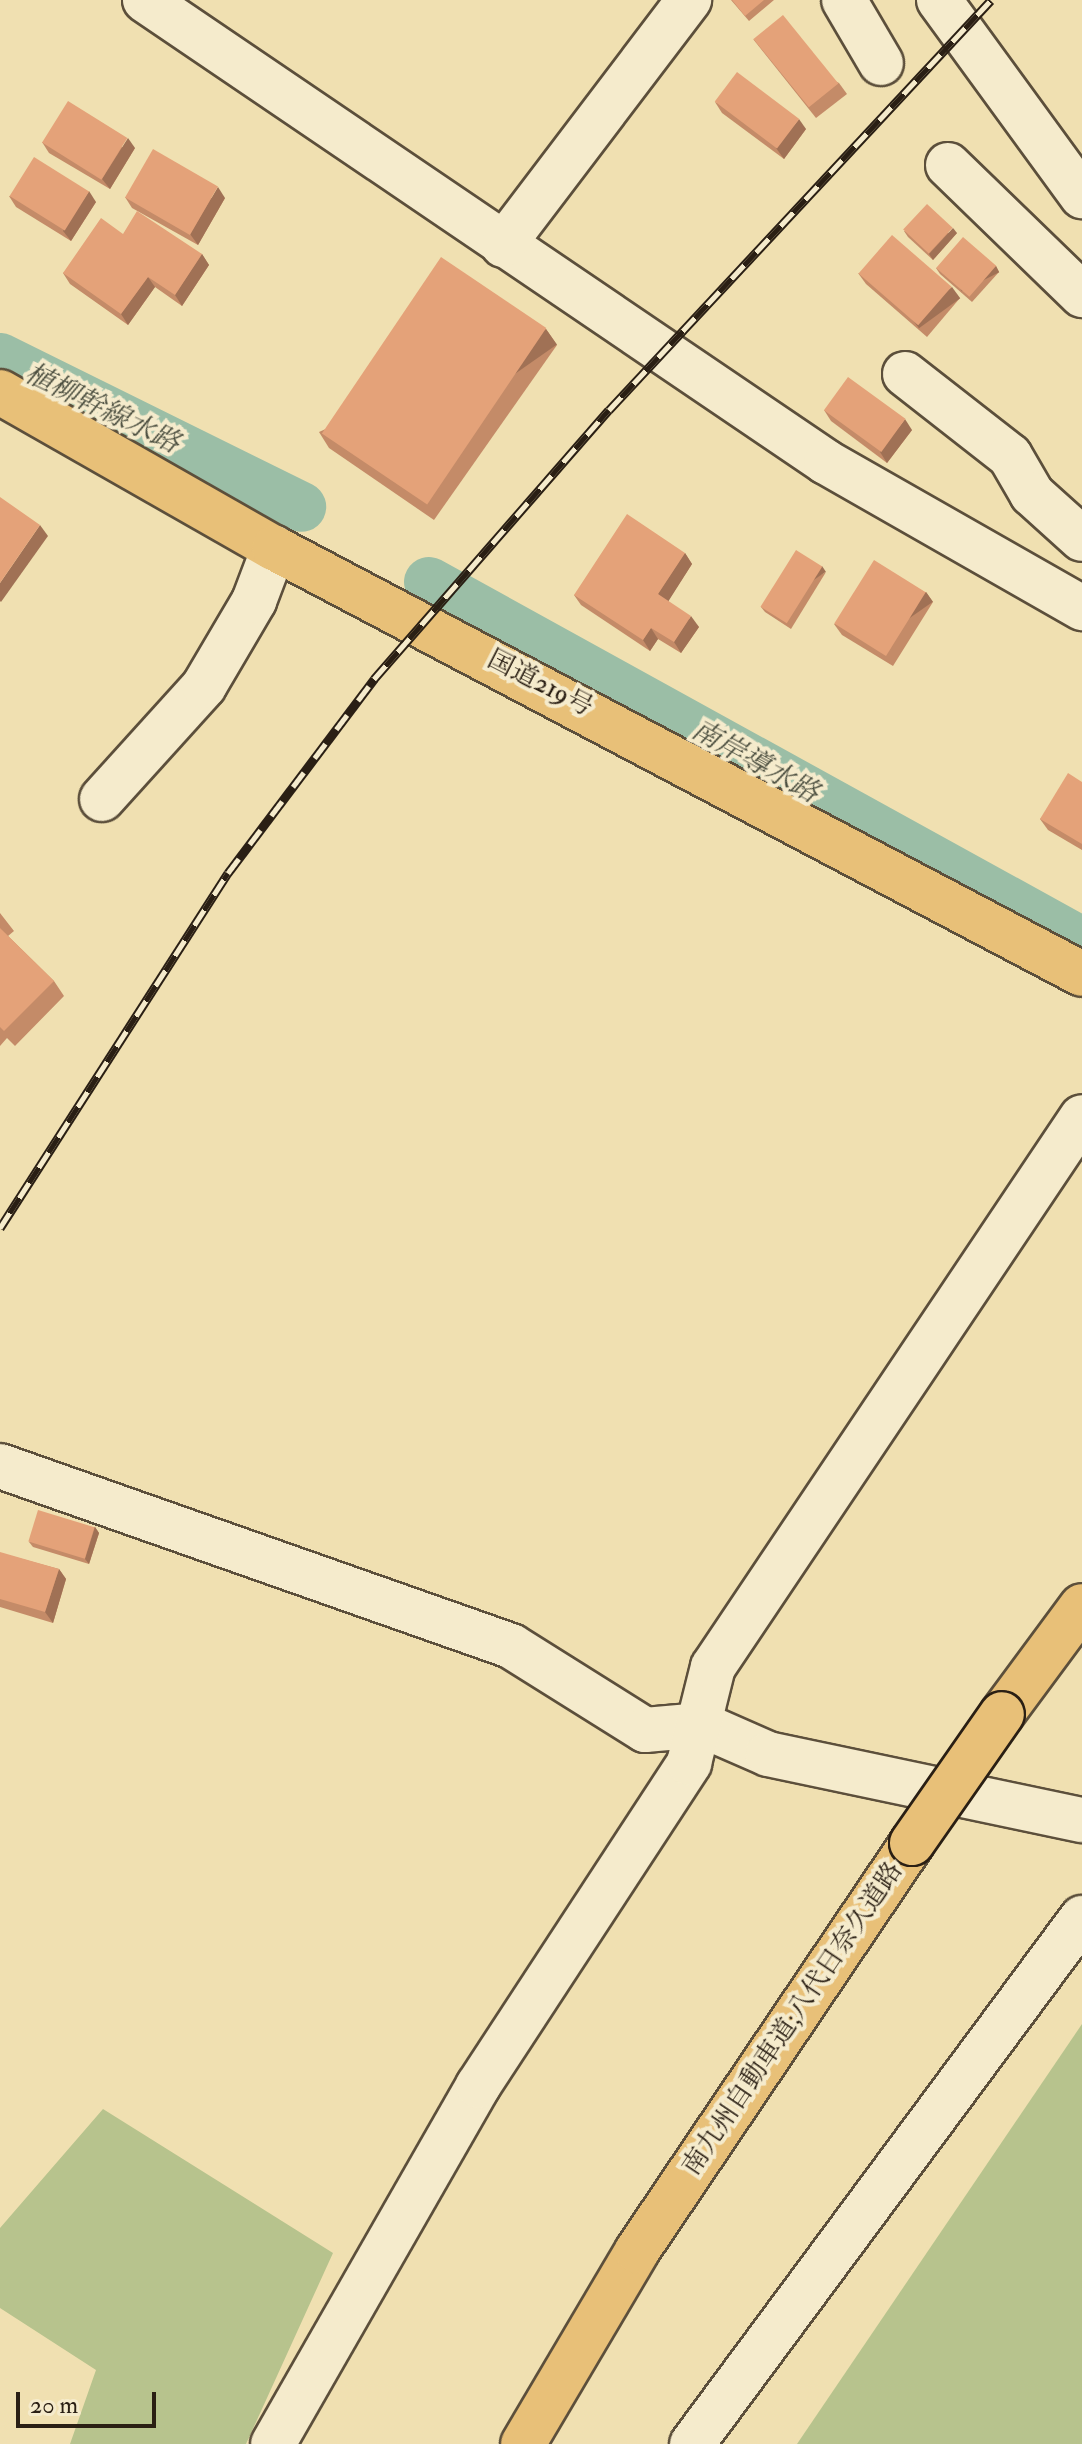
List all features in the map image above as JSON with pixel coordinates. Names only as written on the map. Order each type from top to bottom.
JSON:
[{"type":"highway","name":"国道219号","points":[[3,400],[274,548],[1082,974]]},
{"type":"highway","name":"南九州自動車道;八代日奈久道路","points":[[523,2444],[637,2251],[912,1843],[1082,1606]]},
{"type":"street","points":[[145,0],[826,462],[1082,608]]},
{"type":"street","points":[[503,245],[689,0]]},
{"type":"street","points":[[844,0],[881,63]]},
{"type":"street","points":[[939,0],[1082,196]]},
{"type":"street","points":[[948,165],[1082,295]]},
{"type":"street","points":[[905,374],[1010,456],[1032,494],[1082,539]]},
{"type":"street","points":[[102,799],[204,686],[254,601],[274,548]]},
{"type":"street","points":[[273,2444],[478,2086],[689,1763],[702,1725],[713,1667],[1082,1117]]},
{"type":"street","points":[[0,1466],[511,1646],[645,1730],[702,1725],[768,1754],[1082,1820]]},
{"type":"street","points":[[692,2444],[1082,1918]]},
{"type":"green space","points":[[1082,2024],[1082,2444],[797,2444]]},
{"type":"green space","points":[[103,2109],[333,2253],[246,2444],[70,2444],[96,2370],[0,2308],[0,2228]]},
{"type":"building","points":[[732,0],[764,0],[745,16]]},
{"type":"building","points":[[783,15],[838,83],[809,107],[753,39]]},
{"type":"building","points":[[737,72],[799,119],[777,148],[715,102]]},
{"type":"building","points":[[68,101],[127,138],[101,180],[42,143]]},
{"type":"building","points":[[153,149],[218,186],[190,235],[125,197]]},
{"type":"building","points":[[34,157],[89,191],[65,230],[10,196]]},
{"type":"building","points":[[927,204],[953,228],[929,253],[903,230]]},
{"type":"building","points":[[137,211],[202,254],[175,295],[148,277],[121,314],[63,273],[101,218],[123,234]]},
{"type":"building","points":[[892,235],[952,287],[918,325],[859,273]]},
{"type":"building","points":[[963,237],[996,266],[969,297],[936,268]]},
{"type":"building","points":[[441,257],[546,328],[427,505],[322,434]]},
{"type":"building","points":[[848,377],[905,419],[881,452],[824,410]]},
{"type":"building","points":[[0,497],[40,525],[0,583]]},
{"type":"building","points":[[627,514],[685,553],[658,594],[691,616],[674,642],[651,628],[643,640],[574,595]]},
{"type":"building","points":[[796,550],[822,566],[787,623],[760,607]]},
{"type":"building","points":[[874,560],[926,592],[886,656],[834,624]]},
{"type":"building","points":[[1068,773],[1082,782],[1082,844],[1040,819]]},
{"type":"building","points":[[0,928],[54,981],[4,1031],[0,1027]]},
{"type":"building","points":[[38,1510],[94,1527],[85,1559],[28,1542]]},
{"type":"building","points":[[0,1552],[59,1569],[45,1612],[0,1599]]},
{"type":"waterway","name":"植柳幹線水路","points":[[0,358],[301,507]]},
{"type":"waterway","name":"南岸導水路","points":[[429,582],[1082,942]]},
{"type":"railway","points":[[0,1228],[228,873],[374,679],[609,410],[991,0]]}]
